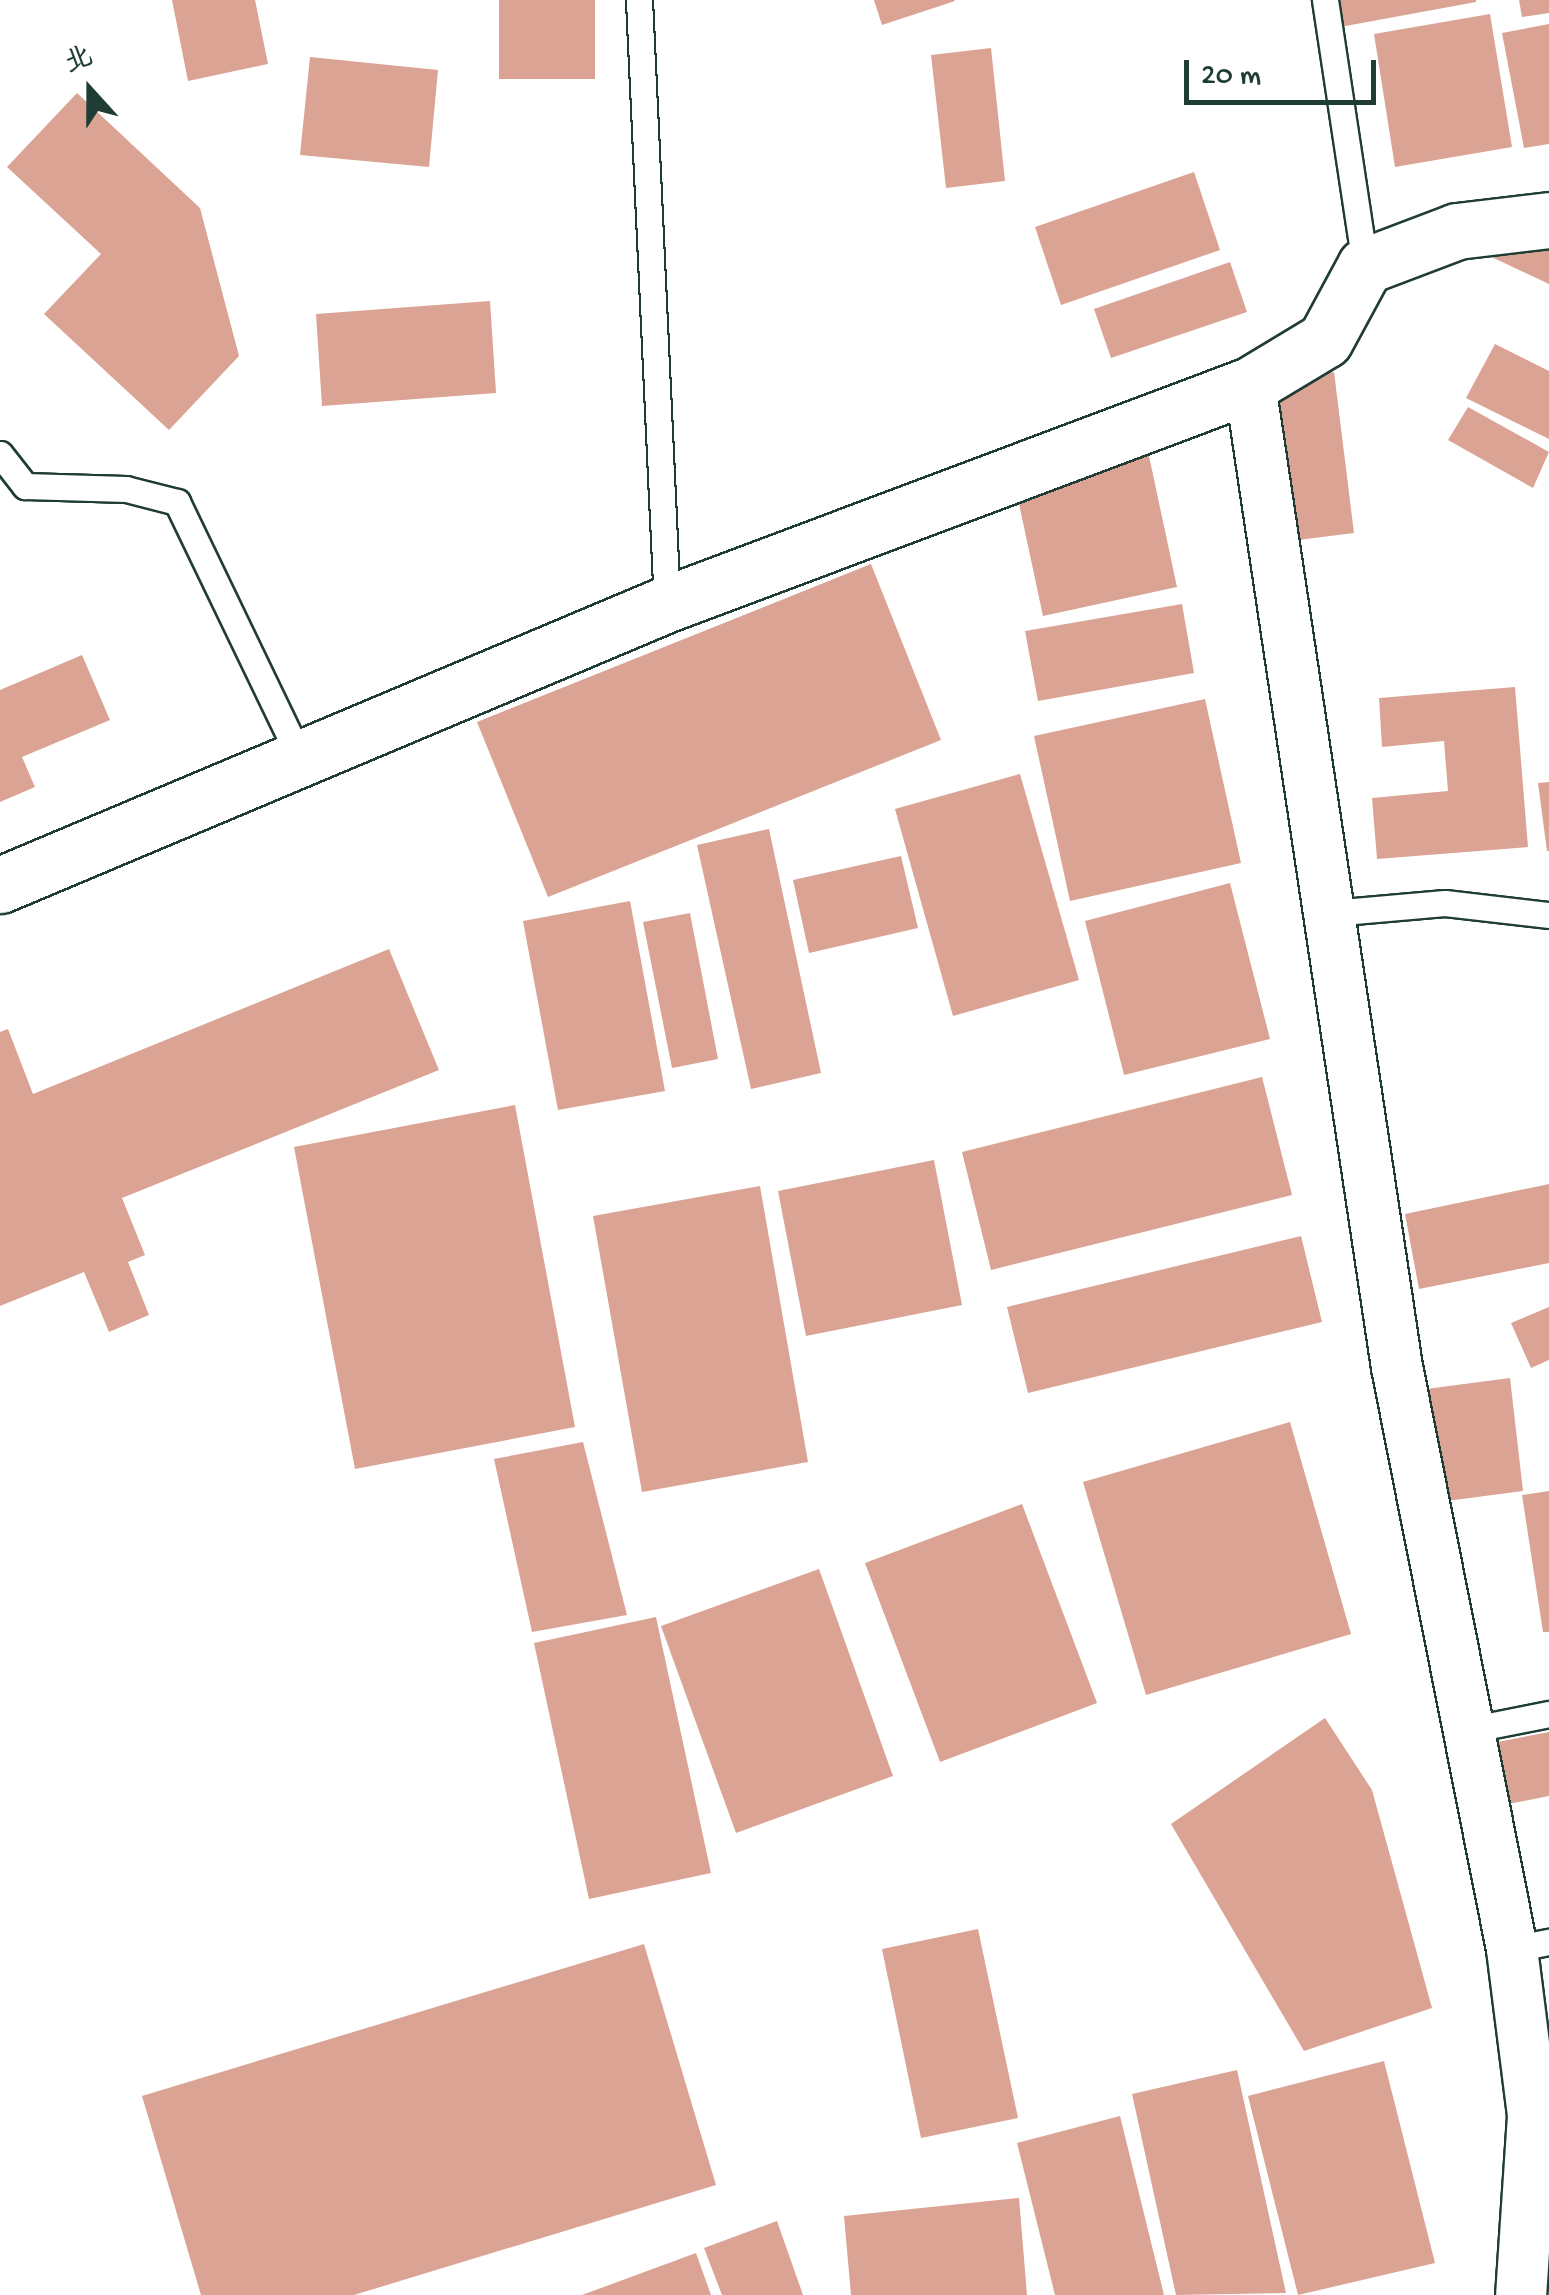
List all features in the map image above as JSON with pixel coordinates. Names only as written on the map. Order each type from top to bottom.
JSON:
[{"type":"street","points":[[0,885],[667,604],[1250,385],[1325,340],[1366,266],[1457,231],[1549,220]]},
{"type":"street","points":[[1250,385],[1397,1367],[1472,1730],[1531,1946],[1533,2116],[1521,2295]]},
{"type":"lane","points":[[639,0],[667,604]]},
{"type":"lane","points":[[1326,0],[1366,266]]},
{"type":"lane","points":[[0,454],[25,486],[126,489],[177,502],[300,758]]},
{"type":"lane","points":[[1331,913],[1444,903],[1549,915]]},
{"type":"lane","points":[[1472,1730],[1549,1714]]},
{"type":"building","points":[[172,0],[255,0],[268,64],[188,81]]},
{"type":"building","points":[[499,0],[595,0],[595,79],[499,79]]},
{"type":"building","points":[[874,0],[954,0],[955,1],[882,25]]},
{"type":"building","points":[[1335,0],[1476,0],[1476,2],[1340,27]]},
{"type":"building","points":[[1519,0],[1549,0],[1549,13],[1522,17]]},
{"type":"building","points":[[1490,14],[1512,147],[1395,167],[1374,34]]},
{"type":"building","points":[[1549,24],[1549,144],[1524,148],[1502,33]]},
{"type":"building","points":[[991,48],[1005,181],[946,188],[931,55]]},
{"type":"building","points":[[310,57],[438,70],[429,167],[300,155]]},
{"type":"building","points":[[77,93],[200,208],[239,356],[169,430],[44,314],[101,254],[7,167]]},
{"type":"building","points":[[1194,172],[1220,250],[1061,305],[1035,227]]},
{"type":"building","points":[[1549,215],[1549,284],[1464,244]]},
{"type":"building","points":[[1230,262],[1247,312],[1111,358],[1094,309]]},
{"type":"building","points":[[490,301],[496,393],[322,406],[316,314]]},
{"type":"building","points":[[1495,344],[1549,371],[1549,439],[1466,398]]},
{"type":"building","points":[[1334,372],[1354,533],[1282,542],[1261,382]]},
{"type":"building","points":[[1468,407],[1549,452],[1533,488],[1448,440]]},
{"type":"building","points":[[1146,442],[1177,587],[1043,616],[1012,471]]},
{"type":"building","points":[[871,564],[941,740],[548,897],[477,722]]},
{"type":"building","points":[[1182,604],[1194,673],[1038,701],[1025,631]]},
{"type":"building","points":[[82,655],[110,720],[22,757],[35,787],[0,802],[0,690]]},
{"type":"building","points":[[1515,687],[1528,847],[1377,859],[1372,798],[1448,791],[1444,741],[1382,747],[1379,698]]},
{"type":"building","points":[[1205,699],[1241,863],[1070,901],[1034,736]]},
{"type":"building","points":[[1020,774],[1079,980],[953,1016],[895,809]]},
{"type":"building","points":[[1549,782],[1549,851],[1547,851],[1538,783]]},
{"type":"building","points":[[769,829],[821,1073],[751,1089],[697,845]]},
{"type":"building","points":[[901,856],[918,928],[809,953],[793,880]]},
{"type":"building","points":[[1230,883],[1270,1039],[1124,1075],[1085,921]]},
{"type":"building","points":[[630,901],[665,1091],[558,1110],[523,921]]},
{"type":"building","points":[[690,913],[718,1059],[672,1068],[643,922]]},
{"type":"building","points":[[389,949],[439,1070],[122,1198],[145,1255],[128,1262],[149,1315],[109,1332],[84,1272],[0,1306],[0,1032],[8,1029],[33,1094]]},
{"type":"building","points":[[1262,1077],[1292,1195],[991,1270],[962,1152]]},
{"type":"building","points":[[515,1105],[575,1427],[355,1469],[294,1147]]},
{"type":"building","points":[[934,1160],[962,1305],[806,1336],[778,1191]]},
{"type":"building","points":[[1549,1184],[1549,1263],[1419,1289],[1405,1214]]},
{"type":"building","points":[[760,1186],[808,1462],[642,1492],[593,1216]]},
{"type":"building","points":[[1301,1236],[1322,1322],[1028,1393],[1007,1307]]},
{"type":"building","points":[[1549,1307],[1549,1360],[1531,1368],[1511,1323]]},
{"type":"building","points":[[1510,1378],[1523,1491],[1439,1502],[1426,1389]]},
{"type":"building","points":[[1290,1422],[1351,1634],[1146,1695],[1083,1482]]},
{"type":"building","points":[[583,1442],[627,1615],[532,1632],[494,1459]]},
{"type":"building","points":[[1549,1491],[1549,1632],[1543,1632],[1522,1495]]},
{"type":"building","points":[[1022,1504],[1097,1703],[940,1762],[865,1563]]},
{"type":"building","points":[[819,1569],[893,1776],[736,1833],[661,1626]]},
{"type":"building","points":[[656,1617],[711,1873],[589,1899],[534,1643]]},
{"type":"building","points":[[1325,1718],[1372,1790],[1432,2008],[1304,2051],[1171,1824]]},
{"type":"building","points":[[1549,1732],[1549,1796],[1483,1809],[1471,1747]]},
{"type":"building","points":[[978,1929],[1018,2118],[921,2138],[882,1949]]},
{"type":"building","points":[[644,1944],[716,2185],[354,2295],[201,2295],[142,2096]]},
{"type":"building","points":[[1384,2061],[1435,2263],[1298,2295],[1248,2096]]},
{"type":"building","points":[[1237,2070],[1286,2293],[1176,2295],[1132,2094]]},
{"type":"building","points":[[1120,2116],[1164,2295],[1055,2295],[1017,2143]]},
{"type":"building","points":[[1019,2198],[1027,2295],[851,2295],[844,2216]]},
{"type":"building","points":[[777,2221],[803,2295],[722,2295],[704,2248]]},
{"type":"building","points":[[696,2253],[711,2295],[582,2295]]}]
